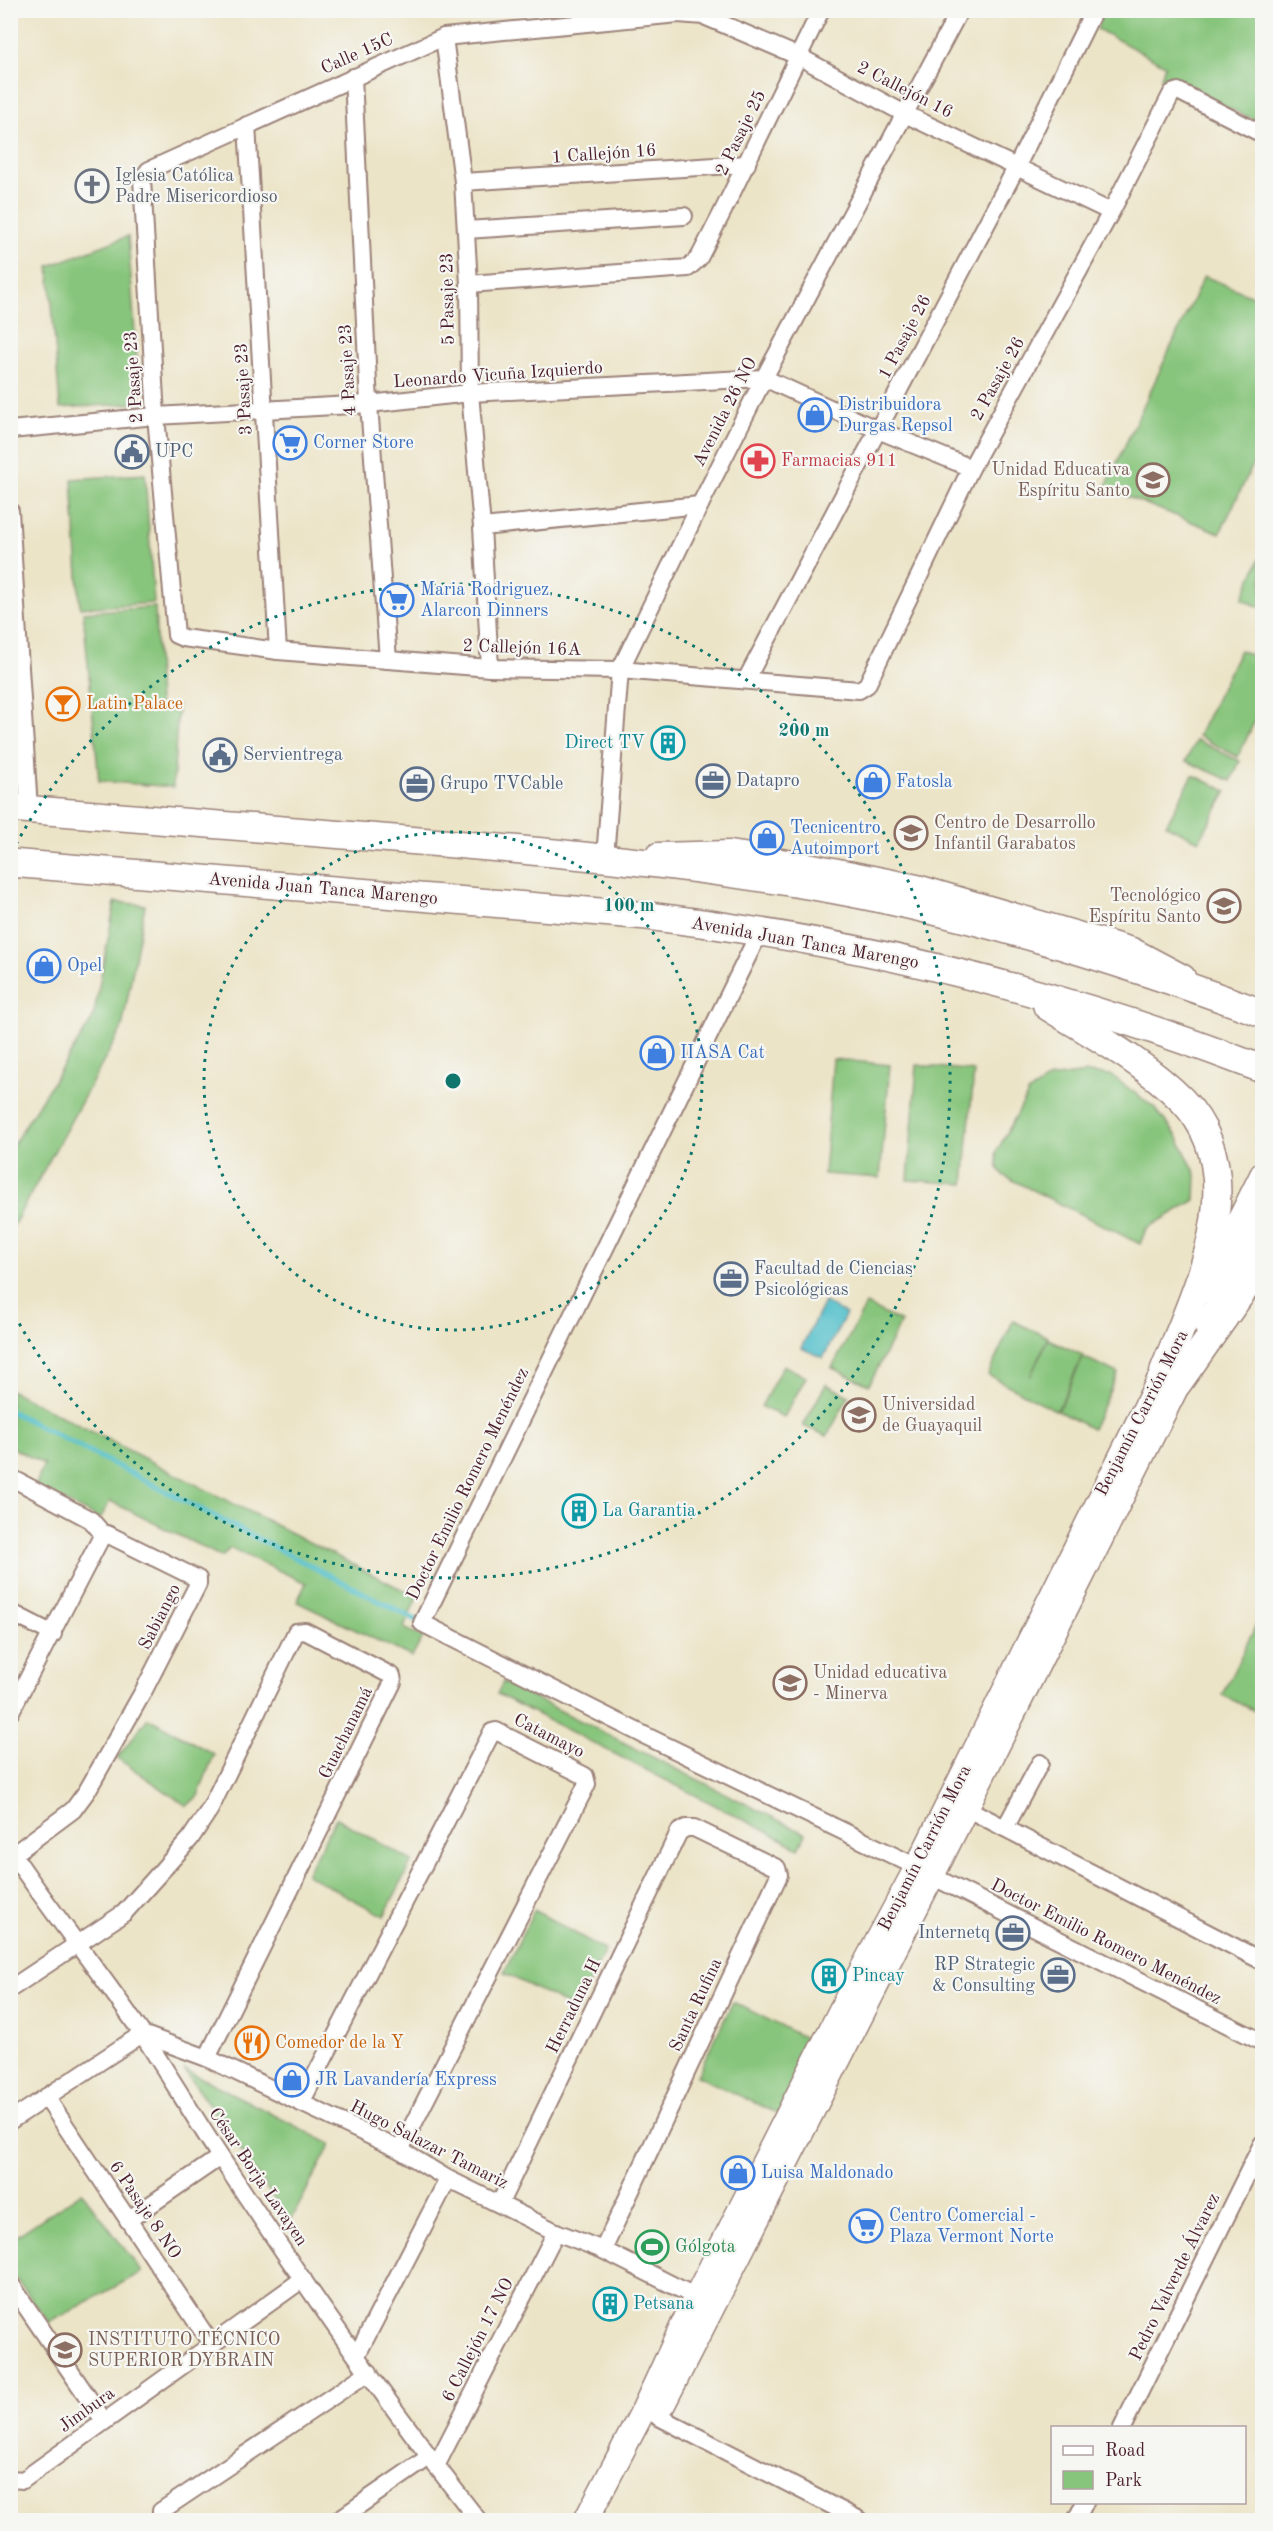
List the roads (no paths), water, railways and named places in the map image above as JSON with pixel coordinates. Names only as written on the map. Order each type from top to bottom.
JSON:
[{"type":"main road","points":[[20,808],[605,857],[809,885],[913,906],[1080,952],[1263,1013]]},
{"type":"main road","name":"Avenida Juan Tanca Marengo","points":[[10,862],[648,916],[760,932],[901,958],[1021,990],[1110,1016],[1263,1069]]},
{"type":"main road","points":[[1021,990],[1139,1065],[1183,1101],[1210,1141],[1218,1172],[1217,1211],[1207,1257],[1171,1376]]},
{"type":"main road","points":[[1218,997],[1263,996]]},
{"type":"main road","name":"Benjamín Carrión Mora","points":[[1247,1249],[1263,1175]]},
{"type":"main road","name":"Benjamín Carrión Mora","points":[[604,2520],[1171,1376],[1247,1249],[1263,1217]]},
{"type":"main road","points":[[1171,1376],[1247,1249]]},
{"type":"main road","name":"Benjamín Carrión Mora","points":[[585,2520],[644,2409],[696,2297],[849,1994],[966,1808],[1171,1376]]},
{"type":"street","name":"2 Pasaje 25","points":[[469,284],[688,268],[699,258],[800,57],[821,10]]},
{"type":"street","name":"Avenida 26 NO","points":[[605,857],[620,670],[764,378],[960,10]]},
{"type":"street","name":"1 Pasaje 26","points":[[746,680],[1016,168],[1094,10]]},
{"type":"street","name":"2 Callejón 16","points":[[678,14],[704,16],[800,57],[905,114],[1111,212]]},
{"type":"street","name":"Calle 15C","points":[[142,179],[145,172],[444,37],[678,14]]},
{"type":"street","name":"5 Pasaje 23","points":[[444,37],[463,182],[469,284],[470,393],[482,527],[490,668]]},
{"type":"street","name":"4 Pasaje 23","points":[[353,77],[369,404],[388,660]]},
{"type":"street","name":"2 Pasaje 26","points":[[859,690],[867,685],[971,468],[1111,212],[1172,93],[1178,91],[1261,130]]},
{"type":"street","name":"3 Pasaje 23","points":[[247,125],[278,651]]},
{"type":"street","name":"1 Callejón 16","points":[[463,182],[747,164]]},
{"type":"street","name":"2 Pasaje 23","points":[[142,179],[156,416],[176,633],[178,637],[183,638]]},
{"type":"street","points":[[466,230],[684,216]]},
{"type":"street","name":"Leonardo Vicuña Izquierdo","points":[[10,430],[156,416],[369,404],[470,393],[764,378],[878,430],[971,468]]},
{"type":"street","points":[[482,527],[700,505]]},
{"type":"street","points":[[10,511],[20,808]]},
{"type":"street","name":"2 Callejón 16A","points":[[183,638],[278,651],[490,668],[620,670],[859,690]]},
{"type":"street","name":"Doctor Emilio Romero Menéndez","points":[[760,932],[422,1623],[646,1736],[925,1871],[1263,2042]]},
{"type":"street","points":[[10,1477],[91,1520],[103,1534],[10,1713]]},
{"type":"street","name":"Sabiango","points":[[11,1854],[73,1810],[87,1791],[143,1692],[198,1584],[198,1579],[103,1534]]},
{"type":"street","points":[[10,1612],[52,1634]]},
{"type":"street","name":"Guachanamá","points":[[76,1945],[124,1913],[190,1839],[210,1809],[297,1632],[305,1631],[392,1676],[393,1682],[207,2058]]},
{"type":"street","name":"Catamayo","points":[[301,2103],[492,1732],[496,1731],[585,1776],[587,1784],[400,2150]]},
{"type":"street","points":[[1005,1828],[1040,1763]]},
{"type":"street","points":[[966,1808],[1263,1961]]},
{"type":"street","name":"Herraduna H","points":[[500,2204],[679,1832],[686,1828]]},
{"type":"street","name":"Santa Rufina","points":[[603,2250],[779,1875],[777,1868],[693,1828],[686,1828]]},
{"type":"street","name":"César Borja Lavayen","points":[[11,1854],[142,2034],[220,2157],[303,2279],[432,2462],[478,2520]]},
{"type":"street","points":[[10,1989],[76,1945]]},
{"type":"street","points":[[10,2121],[142,2034]]},
{"type":"street","name":"Hugo Salazar Tamariz","points":[[142,2034],[207,2058],[400,2150],[448,2179],[556,2232],[603,2250],[696,2297]]},
{"type":"street","name":"6 Pasaje 8 NO","points":[[46,2097],[212,2345]]},
{"type":"street","name":"Pedro Valverde Álvarez","points":[[1122,2426],[1263,2144]]},
{"type":"street","points":[[128,2220],[220,2157]]},
{"type":"street","points":[[357,2355],[448,2179]]},
{"type":"street","name":"6 Callejón 17 NO","points":[[432,2462],[556,2232]]},
{"type":"street","name":"Jimbura","points":[[10,2476],[18,2481],[23,2480],[303,2279]]},
{"type":"street","points":[[13,2293],[104,2421]]},
{"type":"street","points":[[162,2520],[161,2511],[369,2372]]},
{"type":"street","points":[[657,2416],[860,2520]]},
{"type":"street","points":[[338,2520],[432,2462]]},
{"type":"street","points":[[1076,2520],[1084,2504]]},
{"type":"water","points":[[824,1302],[846,1314],[823,1358],[801,1348]]},
{"type":"waterway","points":[[10,1411],[420,1622]]},
{"type":"place","name":"Iglesia Católica Padre Misericordioso","points":[[92,186]]},
{"type":"place","name":"Distribuidora Durgas Repsol","points":[[815,415]]},
{"type":"place","name":"Corner Store","points":[[290,443]]},
{"type":"place","name":"UPC","points":[[132,452]]},
{"type":"place","name":"Farmacias 911","points":[[758,461]]},
{"type":"place","name":"Unidad Educativa Espíritu Santo","points":[[1153,480]]},
{"type":"place","name":"Maria Rodriguez Alarcon Dinners","points":[[397,600]]},
{"type":"place","name":"Latin Palace","points":[[63,704]]},
{"type":"place","name":"Direct TV","points":[[668,743]]},
{"type":"place","name":"Servientrega","points":[[220,755]]},
{"type":"place","name":"Datapro","points":[[713,781]]},
{"type":"place","name":"Fatosla","points":[[873,782]]},
{"type":"place","name":"Grupo TVCable","points":[[417,784]]},
{"type":"place","name":"Centro de Desarrollo Infantil Garabatos","points":[[911,833]]},
{"type":"place","name":"Tecnicentro Autoimport","points":[[767,838]]},
{"type":"place","name":"Tecnológico Espíritu Santo","points":[[1224,906]]},
{"type":"place","name":"Opel","points":[[44,966]]},
{"type":"place","name":"IIASA Cat","points":[[657,1053]]},
{"type":"place","name":"Facultad de Ciencias Psicológicas","points":[[731,1279]]},
{"type":"place","name":"Universidad de Guayaquil","points":[[859,1415]]},
{"type":"place","name":"La Garantia","points":[[579,1511]]},
{"type":"place","name":"Unidad educativa - Minerva","points":[[790,1683]]},
{"type":"place","name":"Internetq","points":[[1013,1933]]},
{"type":"place","name":"RP Strategic & Consulting","points":[[1058,1975]]},
{"type":"place","name":"Pincay","points":[[829,1976]]},
{"type":"place","name":"Comedor de la Y","points":[[252,2043]]},
{"type":"place","name":"JR Lavandería Express","points":[[292,2080]]},
{"type":"place","name":"Luisa Maldonado","points":[[738,2173]]},
{"type":"place","name":"Centro Comercial - Plaza Vermont Norte","points":[[866,2226]]},
{"type":"place","name":"Gólgota","points":[[652,2247]]},
{"type":"place","name":"Petsana","points":[[610,2304]]},
{"type":"place","name":"INSTITUTO TÉCNICO SUPERIOR DYBRAIN","points":[[65,2350]]}]
